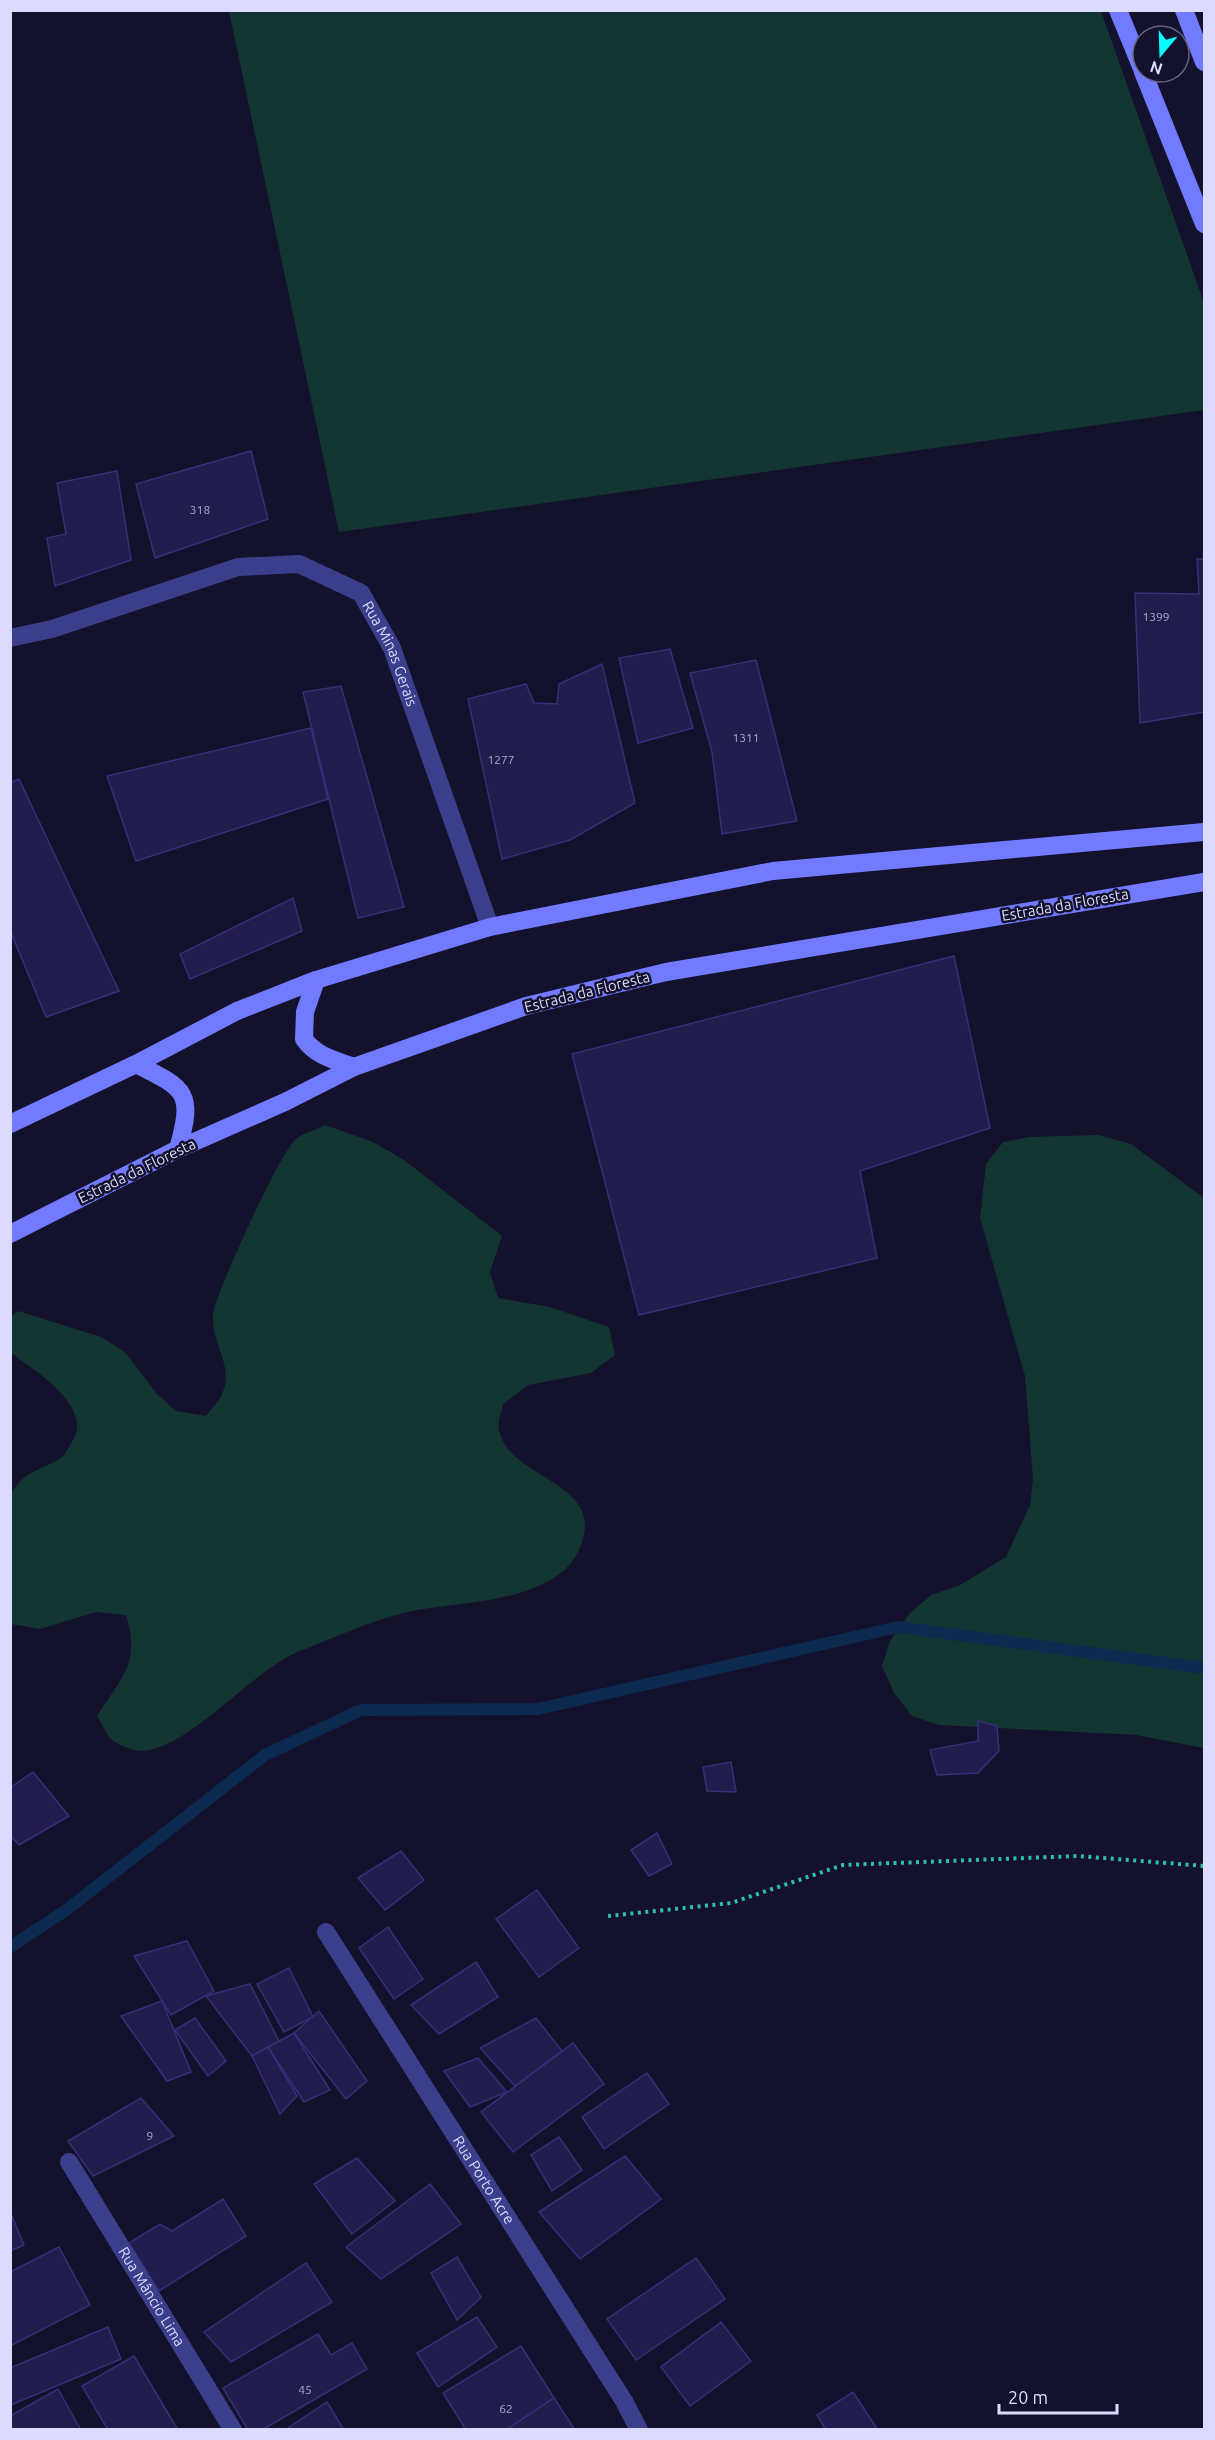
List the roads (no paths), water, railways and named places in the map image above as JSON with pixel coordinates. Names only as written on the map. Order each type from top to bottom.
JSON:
[{"type":"main road","points":[[1118,10],[1131,42]]},
{"type":"main road","points":[[1184,10],[1204,62]]},
{"type":"main road","points":[[1148,84],[1204,224]]},
{"type":"main road","points":[[10,1124],[136,1064],[237,1011],[316,980],[490,927],[773,871],[1204,832]]},
{"type":"main road","name":"Estrada da Floresta","points":[[10,1234],[178,1149],[285,1102],[354,1067],[526,1006],[666,972],[1204,882]]},
{"type":"main road","points":[[316,980],[306,1012],[304,1039],[311,1049],[324,1057],[354,1067]]},
{"type":"main road","points":[[136,1064],[176,1083],[185,1100],[187,1118],[178,1149]]},
{"type":"street","name":"Rua Minas Gerais","points":[[10,638],[52,629],[238,567],[299,564],[361,593],[392,648],[490,927]]},
{"type":"street","name":"Rua Porto Acre","points":[[326,1932],[624,2401],[639,2430]]},
{"type":"street","name":"Rua Mâncio Lima","points":[[69,2162],[233,2430]]},
{"type":"waterway","points":[[10,1947],[65,1911],[265,1755],[361,1710],[538,1709],[898,1627],[1204,1668]]}]
